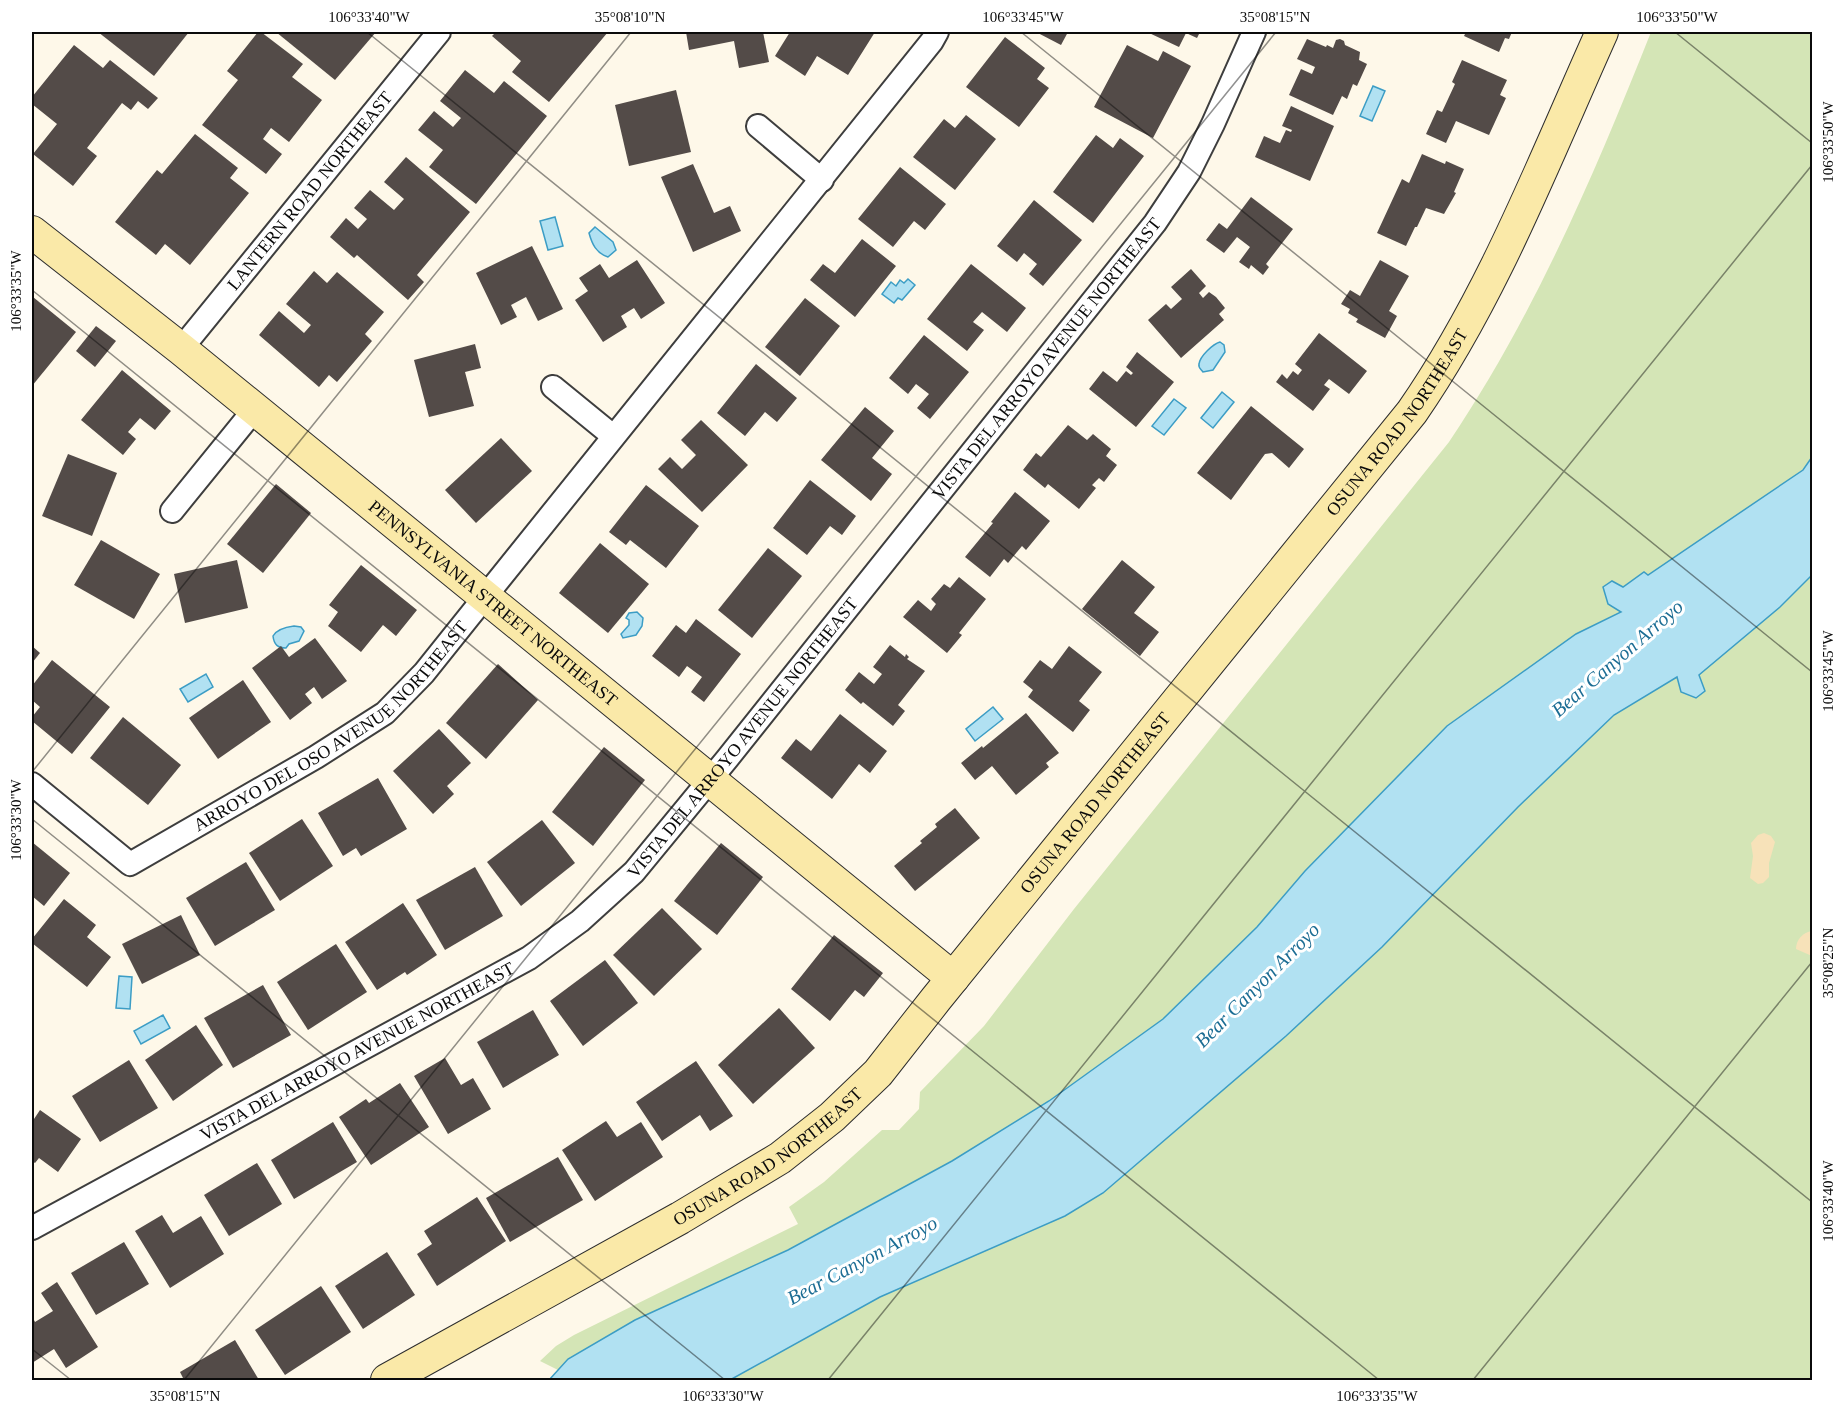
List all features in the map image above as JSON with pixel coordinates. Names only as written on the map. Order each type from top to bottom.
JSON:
[{"type":"street","name":"LANTERN ROAD NORTHEAST","points":[[181,349],[439,32]]},
{"type":"street","name":"ARROYO DEL OSO AVENUE NORTHEAST","points":[[32,784],[130,864],[316,757],[385,713],[424,673],[485,598],[822,180],[937,32]]},
{"type":"street","name":"VISTA DEL ARROYO AVENUE NORTHEAST","points":[[32,1228],[529,958],[580,921],[634,872],[1155,223],[1189,172],[1254,32]]},
{"type":"street","name":"OSUNA ROAD NORTHEAST","points":[[387,1380],[680,1218],[780,1158],[832,1117],[878,1073],[1389,442],[1433,381],[1479,304],[1502,257],[1602,32]]},
{"type":"street","points":[[758,126],[822,180]]},
{"type":"street","name":"PENNSYLVANIA STREET NORTHEAST","points":[[32,232],[181,349],[954,978]]},
{"type":"street","points":[[553,387],[614,436]]},
{"type":"street","points":[[172,511],[254,410]]},
{"type":"green space","points":[[1651,32],[1812,32],[1812,1380],[578,1380],[540,1361],[556,1346],[574,1335],[798,1224],[789,1207],[824,1182],[882,1130],[899,1130],[919,1109],[920,1092],[984,1026],[1074,909],[1449,442],[1509,345],[1536,294],[1608,138]]},
{"type":"sand","points":[[1764,833],[1771,836],[1775,842],[1769,863],[1769,877],[1763,883],[1758,884],[1750,878],[1753,856],[1751,843],[1758,835]]},
{"type":"sand","points":[[1812,931],[1812,956],[1796,949],[1801,937]]},
{"type":"water","points":[[1373,86],[1385,91],[1372,121],[1360,116]]},
{"type":"water","points":[[555,217],[563,246],[548,250],[540,221]]},
{"type":"water","points":[[595,227],[613,242],[616,250],[608,257],[595,248],[589,233]]},
{"type":"water","points":[[908,279],[915,285],[902,300],[898,298],[894,303],[882,294],[891,282],[896,286],[900,280],[904,283]]},
{"type":"water","points":[[1220,342],[1224,345],[1225,352],[1213,370],[1203,372],[1199,367],[1202,357]]},
{"type":"water","points":[[1222,392],[1234,402],[1213,428],[1201,418]]},
{"type":"water","points":[[1174,399],[1186,408],[1164,435],[1152,426]]},
{"type":"water","name":"Bear Canyon Arroyo","points":[[1812,457],[1812,575],[1780,607],[1699,675],[1705,691],[1696,698],[1681,692],[1677,677],[1614,715],[1518,807],[1382,947],[1286,1036],[1103,1193],[1065,1216],[880,1297],[730,1380],[549,1380],[568,1359],[635,1320],[788,1250],[952,1161],[1049,1101],[1163,1019],[1257,927],[1305,871],[1447,726],[1576,634],[1621,612],[1608,604],[1603,587],[1612,581],[1623,587],[1644,572],[1648,575],[1803,470]]},
{"type":"water","points":[[637,612],[643,618],[642,626],[636,635],[623,638],[621,634],[629,625],[629,620],[626,618],[629,613]]},
{"type":"water","points":[[294,626],[301,627],[304,631],[299,641],[289,644],[286,648],[274,642],[273,636],[277,632]]},
{"type":"water","points":[[206,674],[213,687],[188,702],[180,689]]},
{"type":"water","points":[[993,707],[1003,719],[975,741],[966,729]]},
{"type":"water","points":[[119,976],[132,977],[130,1009],[116,1008]]},
{"type":"water","points":[[163,1015],[170,1028],[141,1044],[134,1031]]},
{"type":"building","points":[[98,32],[189,32],[154,76]]},
{"type":"building","points":[[258,32],[303,64],[292,77],[322,100],[289,142],[271,128],[263,139],[282,154],[266,174],[202,125],[238,80],[227,71]]},
{"type":"building","points":[[276,32],[376,32],[335,80]]},
{"type":"building","points":[[496,32],[608,32],[549,102],[512,72],[521,61],[492,36]]},
{"type":"building","points":[[686,32],[763,32],[769,62],[739,68],[734,41],[689,50]]},
{"type":"building","points":[[790,32],[875,32],[848,75],[817,56],[805,76],[775,56]]},
{"type":"building","points":[[1036,32],[1068,32],[1061,45]]},
{"type":"building","points":[[1147,32],[1200,32],[1197,38],[1186,33],[1179,47]]},
{"type":"building","points":[[1466,32],[1512,32],[1509,39],[1505,38],[1499,52],[1464,36]]},
{"type":"building","points":[[1005,37],[1045,68],[1037,79],[1049,88],[1019,127],[966,87]]},
{"type":"building","points":[[1307,39],[1333,48],[1336,40],[1340,39],[1345,45],[1360,52],[1359,60],[1367,64],[1357,86],[1353,84],[1347,99],[1342,96],[1333,115],[1289,95],[1301,69],[1312,74],[1315,67],[1297,59]]},
{"type":"building","points":[[74,45],[103,68],[110,60],[158,98],[148,109],[138,101],[131,110],[122,103],[87,148],[97,156],[73,186],[33,154],[57,124],[32,104],[32,97]]},
{"type":"building","points":[[1127,45],[1158,61],[1163,51],[1191,66],[1153,138],[1094,107]]},
{"type":"building","points":[[1462,60],[1507,80],[1500,95],[1506,98],[1489,135],[1456,121],[1446,143],[1426,134],[1437,110],[1442,112],[1455,84],[1452,82]]},
{"type":"building","points":[[465,70],[494,93],[504,81],[547,116],[476,204],[429,167],[443,150],[418,130],[434,111],[453,127],[461,118],[440,101]]},
{"type":"building","points":[[676,90],[691,152],[629,166],[615,105]]},
{"type":"building","points":[[1291,106],[1334,126],[1310,181],[1255,157],[1264,136],[1280,143],[1286,130],[1291,132],[1292,130],[1282,126]]},
{"type":"building","points":[[966,115],[996,139],[955,190],[913,157],[944,119],[955,128]]},
{"type":"building","points":[[195,134],[238,168],[230,178],[249,193],[190,265],[165,244],[156,255],[115,222],[157,170],[162,174]]},
{"type":"building","points":[[1096,135],[1113,148],[1120,138],[1144,156],[1093,223],[1053,192]]},
{"type":"building","points":[[1422,154],[1464,169],[1454,192],[1456,193],[1444,214],[1426,208],[1406,246],[1377,233],[1402,179],[1409,183]]},
{"type":"building","points":[[406,157],[470,212],[417,275],[424,282],[408,300],[357,255],[354,258],[330,237],[346,218],[358,229],[367,219],[354,208],[370,190],[394,210],[404,199],[384,182]]},
{"type":"building","points":[[693,164],[714,213],[730,206],[741,231],[693,252],[661,177]]},
{"type":"building","points":[[900,167],[946,204],[925,230],[914,221],[893,247],[858,219]]},
{"type":"building","points":[[1251,197],[1293,229],[1266,264],[1269,267],[1263,275],[1251,265],[1249,269],[1239,262],[1250,247],[1237,237],[1224,253],[1206,240],[1219,223],[1227,229]]},
{"type":"building","points":[[1034,200],[1082,240],[1043,286],[1029,274],[1037,264],[1024,253],[1017,262],[997,246]]},
{"type":"building","points":[[862,239],[896,266],[855,317],[810,280],[823,264],[835,273]]},
{"type":"building","points":[[532,246],[563,309],[538,321],[526,297],[511,305],[517,317],[501,325],[476,273]]},
{"type":"building","points":[[637,260],[665,303],[641,319],[634,308],[621,316],[627,327],[603,342],[575,300],[588,291],[579,278],[600,264],[609,278]]},
{"type":"building","points":[[1380,260],[1409,276],[1389,311],[1397,316],[1385,338],[1356,322],[1358,319],[1348,313],[1350,309],[1341,304],[1350,290],[1360,296]]},
{"type":"building","points":[[971,264],[1026,308],[1007,332],[982,312],[973,322],[984,330],[967,351],[927,319]]},
{"type":"building","points":[[1191,269],[1206,286],[1199,293],[1203,298],[1209,292],[1225,308],[1219,314],[1224,320],[1181,358],[1148,320],[1166,304],[1171,309],[1182,299],[1171,287]]},
{"type":"building","points":[[314,271],[327,283],[337,272],[384,312],[365,334],[372,341],[337,382],[329,375],[319,387],[259,335],[279,311],[304,333],[311,325],[286,304]]},
{"type":"building","points":[[33,297],[76,332],[32,386],[32,299]]},
{"type":"building","points":[[805,298],[840,326],[800,376],[765,347]]},
{"type":"building","points":[[96,326],[116,341],[95,367],[76,351]]},
{"type":"building","points":[[1319,333],[1367,371],[1349,394],[1329,379],[1324,385],[1330,389],[1313,411],[1276,382],[1282,374],[1287,379],[1293,371],[1298,375],[1302,370],[1295,364]]},
{"type":"building","points":[[924,335],[969,372],[930,419],[917,408],[929,394],[916,384],[908,394],[889,378]]},
{"type":"building","points":[[475,344],[481,368],[465,372],[474,406],[429,417],[414,360]]},
{"type":"building","points":[[1137,352],[1174,382],[1136,427],[1089,389],[1103,371],[1117,382],[1126,371],[1131,375],[1133,373],[1126,367]]},
{"type":"building","points":[[756,364],[797,398],[777,422],[765,412],[745,436],[717,413]]},
{"type":"building","points":[[122,370],[171,411],[155,430],[140,418],[128,432],[136,439],[123,455],[81,420]]},
{"type":"building","points":[[1251,406],[1304,449],[1289,468],[1272,453],[1265,454],[1231,500],[1197,473]]},
{"type":"building","points":[[865,407],[894,431],[872,458],[892,474],[871,501],[821,460]]},
{"type":"building","points":[[701,420],[748,465],[702,512],[658,469],[670,457],[682,469],[696,455],[681,440]]},
{"type":"building","points":[[1068,425],[1087,440],[1093,434],[1111,449],[1106,456],[1117,465],[1104,482],[1099,478],[1092,485],[1096,488],[1079,509],[1048,484],[1045,488],[1023,470],[1036,453],[1041,457]]},
{"type":"building","points":[[501,438],[532,471],[476,523],[445,490]]},
{"type":"building","points":[[68,454],[117,473],[92,536],[42,516]]},
{"type":"building","points":[[810,480],[856,516],[842,535],[830,526],[807,555],[773,528]]},
{"type":"building","points":[[276,484],[311,513],[263,573],[227,544]]},
{"type":"building","points":[[646,485],[699,526],[666,568],[630,540],[626,545],[609,532]]},
{"type":"building","points":[[1015,492],[1050,521],[1026,550],[1022,546],[1008,563],[1004,559],[990,577],[965,557]]},
{"type":"building","points":[[101,540],[160,574],[134,619],[74,585]]},
{"type":"building","points":[[600,543],[649,584],[608,633],[559,593]]},
{"type":"building","points":[[768,548],[802,576],[752,638],[718,610]]},
{"type":"building","points":[[237,560],[248,608],[185,623],[174,574]]},
{"type":"building","points":[[1122,560],[1155,587],[1134,613],[1159,632],[1140,656],[1082,609]]},
{"type":"building","points":[[361,565],[417,610],[396,636],[383,625],[361,652],[328,626],[338,612],[329,605]]},
{"type":"building","points":[[959,577],[986,599],[959,633],[962,635],[947,653],[903,617],[918,600],[931,611],[936,604],[931,599],[944,584],[950,588]]},
{"type":"building","points":[[696,619],[741,654],[704,702],[691,692],[702,677],[687,666],[679,677],[652,656],[676,625],[686,633]]},
{"type":"building","points":[[315,638],[347,681],[322,699],[314,687],[305,694],[312,703],[290,720],[252,668],[281,646],[289,657]]},
{"type":"building","points":[[890,645],[905,657],[906,654],[909,657],[907,659],[925,671],[898,705],[905,711],[893,726],[845,690],[859,672],[874,684],[882,674],[873,667]]},
{"type":"building","points":[[32,646],[40,653],[32,663]]},
{"type":"building","points":[[1069,646],[1102,672],[1079,701],[1090,710],[1073,732],[1028,697],[1033,690],[1023,682],[1040,660],[1052,669]]},
{"type":"building","points":[[52,660],[110,707],[72,754],[32,721],[32,717],[40,707],[32,700],[32,686]]},
{"type":"building","points":[[498,664],[538,700],[486,759],[446,723]]},
{"type":"building","points":[[243,680],[271,722],[218,759],[189,718]]},
{"type":"building","points":[[1026,713],[1059,753],[1046,763],[1049,767],[1016,795],[992,766],[975,780],[961,763]]},
{"type":"building","points":[[840,714],[887,751],[870,773],[859,764],[832,799],[781,758],[796,739],[811,751]]},
{"type":"building","points":[[123,717],[181,765],[148,805],[90,758]]},
{"type":"building","points":[[439,729],[471,763],[447,786],[454,794],[433,814],[393,771]]},
{"type":"building","points":[[604,747],[645,780],[593,846],[552,812]]},
{"type":"building","points":[[378,778],[407,829],[361,856],[356,848],[343,856],[318,813]]},
{"type":"building","points":[[955,808],[980,838],[915,891],[894,866],[922,843],[920,841],[937,827],[935,824]]},
{"type":"building","points":[[302,819],[333,866],[280,901],[249,853]]},
{"type":"building","points":[[542,820],[575,863],[521,906],[487,862]]},
{"type":"building","points":[[32,842],[70,873],[44,906],[32,896]]},
{"type":"building","points":[[721,843],[763,877],[717,935],[674,901]]},
{"type":"building","points":[[246,862],[275,910],[215,946],[186,898]]},
{"type":"building","points":[[475,867],[503,916],[445,950],[416,900]]},
{"type":"building","points":[[64,899],[96,925],[87,937],[111,957],[87,987],[32,943],[32,939]]},
{"type":"building","points":[[403,903],[437,955],[407,975],[405,972],[377,990],[345,942]]},
{"type":"building","points":[[662,908],[702,949],[654,996],[613,955]]},
{"type":"building","points":[[181,915],[200,955],[142,984],[122,944]]},
{"type":"building","points":[[834,935],[883,973],[864,997],[855,990],[830,1021],[791,989]]},
{"type":"building","points":[[336,944],[367,992],[308,1030],[277,982]]},
{"type":"building","points":[[605,960],[638,1003],[583,1046],[550,1001]]},
{"type":"building","points":[[263,985],[291,1035],[233,1068],[204,1018]]},
{"type":"building","points":[[779,1008],[815,1048],[753,1104],[718,1065]]},
{"type":"building","points":[[533,1010],[559,1055],[503,1088],[477,1042]]},
{"type":"building","points":[[196,1025],[223,1065],[173,1101],[145,1060]]},
{"type":"building","points":[[445,1058],[461,1085],[473,1078],[491,1109],[448,1134],[414,1076]]},
{"type":"building","points":[[129,1060],[158,1108],[100,1142],[72,1096]]},
{"type":"building","points":[[696,1061],[733,1116],[710,1131],[700,1115],[662,1141],[636,1102]]},
{"type":"building","points":[[400,1083],[429,1127],[371,1165],[339,1117],[366,1099],[369,1103]]},
{"type":"building","points":[[40,1110],[81,1139],[58,1172],[39,1158],[35,1163],[32,1161],[32,1122]]},
{"type":"building","points":[[606,1121],[617,1137],[641,1122],[663,1157],[595,1201],[562,1150]]},
{"type":"building","points":[[333,1122],[357,1162],[294,1199],[271,1160]]},
{"type":"building","points":[[558,1157],[583,1200],[510,1242],[486,1198]]},
{"type":"building","points":[[257,1163],[282,1204],[229,1236],[204,1195]]},
{"type":"building","points":[[477,1197],[506,1241],[437,1286],[417,1254],[432,1244],[424,1231]]},
{"type":"building","points":[[162,1215],[173,1233],[201,1216],[224,1254],[170,1288],[135,1231]]},
{"type":"building","points":[[124,1242],[149,1284],[96,1315],[71,1273]]},
{"type":"building","points":[[387,1252],[415,1295],[363,1329],[335,1286]]},
{"type":"building","points":[[57,1282],[98,1347],[66,1368],[54,1349],[32,1363],[32,1316],[35,1322],[53,1311],[41,1293]]},
{"type":"building","points":[[321,1286],[351,1332],[285,1375],[255,1330]]},
{"type":"building","points":[[235,1340],[259,1380],[184,1380],[180,1372]]}]
